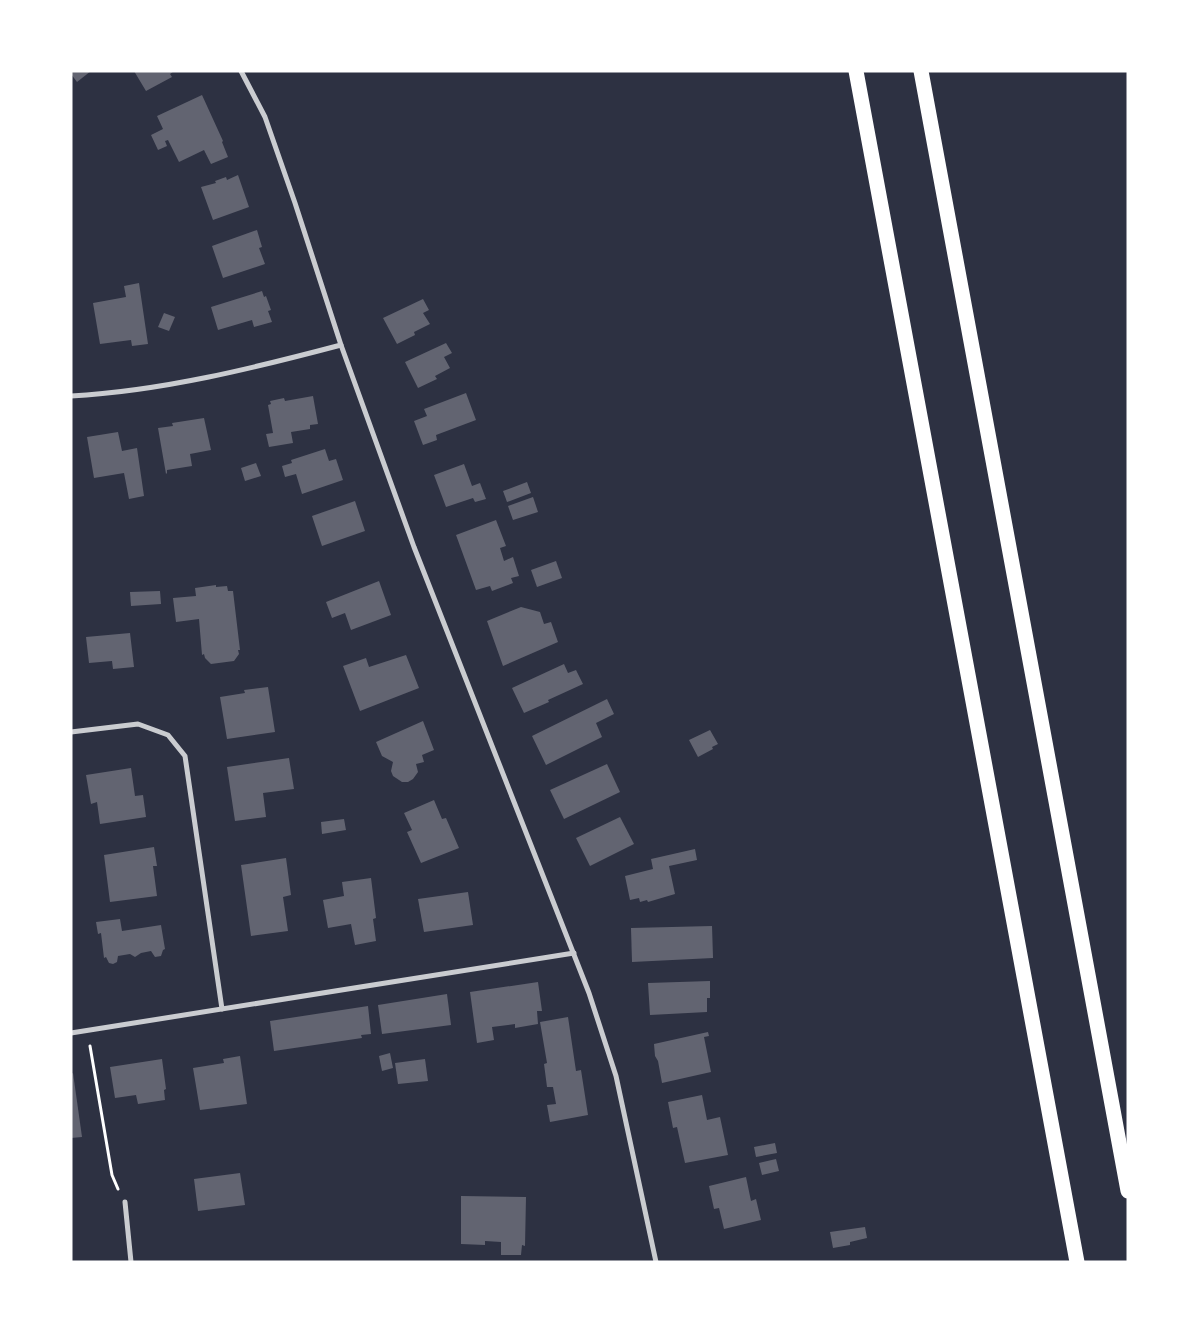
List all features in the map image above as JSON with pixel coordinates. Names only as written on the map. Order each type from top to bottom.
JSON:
[{"type":"highway","points":[[856,71],[1077,1262]]},
{"type":"highway","points":[[921,71],[1128,1191]]},
{"type":"street","points":[[241,71],[265,117],[341,344],[414,547],[589,993],[616,1076],[649,1221],[656,1262]]},
{"type":"street","points":[[71,396],[190,380],[282,360],[341,344]]},
{"type":"street","points":[[71,732],[138,724],[168,735],[185,756],[222,1009]]},
{"type":"street","points":[[71,1033],[574,952]]},
{"type":"street","points":[[125,1202],[131,1262]]},
{"type":"path","points":[[88,1030],[112,1175],[125,1202]]},
{"type":"building","points":[[71,71],[91,71],[77,82]]},
{"type":"building","points":[[134,71],[174,71],[170,74],[172,77],[146,91]]},
{"type":"building","points":[[202,95],[223,141],[228,157],[211,164],[204,150],[179,162],[168,140],[165,141],[167,146],[158,150],[151,135],[163,129],[157,116]]},
{"type":"building","points":[[238,175],[249,207],[213,220],[201,187],[216,183],[215,181],[226,177],[227,180]]},
{"type":"building","points":[[257,230],[262,247],[259,248],[265,264],[223,278],[212,246]]},
{"type":"building","points":[[139,283],[148,344],[132,346],[131,340],[100,344],[93,303],[126,297],[124,286]]},
{"type":"building","points":[[262,291],[271,310],[268,311],[272,322],[254,327],[252,320],[218,330],[211,307]]},
{"type":"building","points":[[423,299],[429,310],[423,313],[430,324],[414,332],[415,335],[397,344],[383,318]]},
{"type":"building","points":[[164,313],[175,317],[169,331],[158,327]]},
{"type":"building","points":[[446,343],[452,353],[444,357],[450,368],[435,376],[437,379],[418,388],[405,362]]},
{"type":"building","points":[[466,393],[476,420],[436,435],[437,440],[423,445],[414,421],[427,416],[424,409]]},
{"type":"building","points":[[313,396],[318,424],[310,425],[310,429],[291,432],[293,443],[269,447],[266,434],[273,433],[268,405],[271,404],[270,401],[284,398],[285,401]]},
{"type":"building","points":[[204,418],[211,450],[190,454],[192,466],[167,470],[166,474],[158,428],[173,426],[172,423]]},
{"type":"building","points":[[118,432],[122,451],[137,448],[144,496],[129,499],[124,473],[94,478],[87,437]]},
{"type":"building","points":[[325,449],[329,461],[336,459],[343,480],[302,494],[296,474],[285,477],[282,466],[292,463],[291,460]]},
{"type":"building","points":[[256,463],[261,476],[245,481],[241,468]]},
{"type":"building","points":[[464,464],[472,486],[480,483],[486,499],[475,502],[473,498],[446,507],[434,475]]},
{"type":"building","points":[[527,482],[531,493],[507,502],[503,491]]},
{"type":"building","points":[[533,497],[538,512],[513,520],[508,506]]},
{"type":"building","points":[[355,501],[365,531],[322,546],[312,516]]},
{"type":"building","points":[[496,520],[506,546],[500,548],[504,561],[513,557],[519,576],[511,578],[513,583],[492,591],[490,586],[476,590],[456,535]]},
{"type":"building","points":[[556,561],[562,578],[537,587],[531,570]]},
{"type":"building","points":[[379,581],[391,615],[351,630],[345,613],[332,618],[326,602]]},
{"type":"building","points":[[216,585],[216,587],[227,586],[228,591],[233,591],[240,650],[238,650],[239,654],[234,661],[211,664],[204,654],[202,655],[199,619],[176,622],[173,598],[196,596],[195,588]]},
{"type":"building","points":[[160,591],[161,604],[131,606],[130,592]]},
{"type":"building","points":[[521,607],[540,612],[544,624],[551,622],[558,642],[503,666],[487,621]]},
{"type":"building","points":[[130,633],[134,667],[113,669],[112,661],[89,663],[86,637]]},
{"type":"building","points":[[406,655],[419,688],[360,711],[343,666],[366,658],[369,667]]},
{"type":"building","points":[[564,664],[568,673],[576,670],[583,684],[524,713],[512,688]]},
{"type":"building","points":[[268,687],[275,732],[227,739],[220,697],[245,693],[244,690]]},
{"type":"building","points":[[607,699],[614,714],[596,723],[602,737],[546,765],[532,736]]},
{"type":"building","points":[[423,721],[434,750],[422,755],[424,762],[416,764],[418,772],[413,779],[408,782],[402,782],[393,776],[391,771],[393,762],[382,756],[376,742]]},
{"type":"building","points":[[710,730],[718,744],[698,757],[689,740]]},
{"type":"building","points":[[289,758],[294,789],[263,793],[266,817],[235,821],[227,767]]},
{"type":"building","points":[[607,764],[620,792],[564,819],[550,790]]},
{"type":"building","points":[[131,768],[135,796],[143,795],[146,817],[100,824],[97,802],[91,804],[86,775]]},
{"type":"building","points":[[434,800],[442,819],[446,818],[459,848],[421,863],[407,832],[412,830],[404,813]]},
{"type":"building","points":[[620,817],[634,844],[590,866],[576,838]]},
{"type":"building","points":[[344,819],[346,830],[322,834],[321,822]]},
{"type":"building","points":[[154,847],[157,866],[153,866],[157,896],[110,902],[104,855]]},
{"type":"building","points":[[695,849],[697,860],[669,866],[675,894],[648,902],[647,900],[640,902],[639,898],[630,900],[625,876],[653,869],[651,859]]},
{"type":"building","points":[[286,858],[291,895],[283,897],[288,931],[251,936],[241,865]]},
{"type":"building","points":[[371,878],[376,918],[373,919],[376,941],[355,945],[351,924],[328,928],[323,900],[344,896],[342,882]]},
{"type":"building","points":[[468,892],[473,925],[424,932],[418,899]]},
{"type":"building","points":[[120,919],[122,931],[161,925],[165,949],[161,956],[155,957],[151,951],[141,953],[135,957],[130,954],[118,956],[117,962],[109,963],[106,957],[104,958],[101,933],[98,934],[96,922]]},
{"type":"building","points":[[712,926],[713,958],[632,962],[631,928]]},
{"type":"building","points":[[710,981],[710,998],[707,998],[707,1012],[650,1015],[648,983]]},
{"type":"building","points":[[538,982],[542,1011],[537,1011],[538,1024],[515,1028],[515,1024],[492,1027],[494,1040],[477,1043],[470,992]]},
{"type":"building","points":[[447,994],[451,1025],[382,1034],[378,1005]]},
{"type":"building","points":[[368,1006],[371,1034],[361,1035],[362,1038],[274,1051],[270,1021]]},
{"type":"building","points":[[568,1017],[576,1071],[581,1070],[588,1115],[550,1122],[547,1105],[556,1104],[553,1087],[547,1087],[544,1064],[547,1063],[540,1022]]},
{"type":"building","points":[[708,1032],[709,1036],[704,1037],[711,1072],[662,1083],[654,1044]]},
{"type":"building","points":[[390,1053],[393,1068],[382,1071],[379,1056]]},
{"type":"building","points":[[240,1056],[247,1104],[200,1110],[193,1068],[224,1063],[223,1059]]},
{"type":"building","points":[[162,1059],[166,1089],[164,1090],[165,1100],[138,1104],[136,1095],[115,1098],[110,1067]]},
{"type":"building","points":[[425,1059],[428,1081],[398,1084],[395,1063]]},
{"type":"building","points":[[73,1073],[82,1137],[71,1138],[71,1074]]},
{"type":"building","points":[[702,1095],[707,1120],[720,1117],[728,1155],[685,1163],[677,1127],[673,1128],[668,1102]]},
{"type":"building","points":[[775,1143],[777,1153],[756,1157],[754,1147]]},
{"type":"building","points":[[776,1159],[779,1171],[762,1175],[759,1163]]},
{"type":"building","points":[[240,1173],[245,1205],[198,1211],[194,1179]]},
{"type":"building","points":[[746,1177],[751,1201],[756,1199],[761,1220],[724,1229],[719,1208],[714,1209],[709,1186]]},
{"type":"building","points":[[461,1196],[526,1197],[525,1246],[522,1245],[521,1255],[501,1255],[501,1242],[485,1241],[485,1245],[461,1244]]},
{"type":"building","points":[[865,1227],[867,1238],[850,1242],[850,1245],[833,1248],[830,1232]]}]
